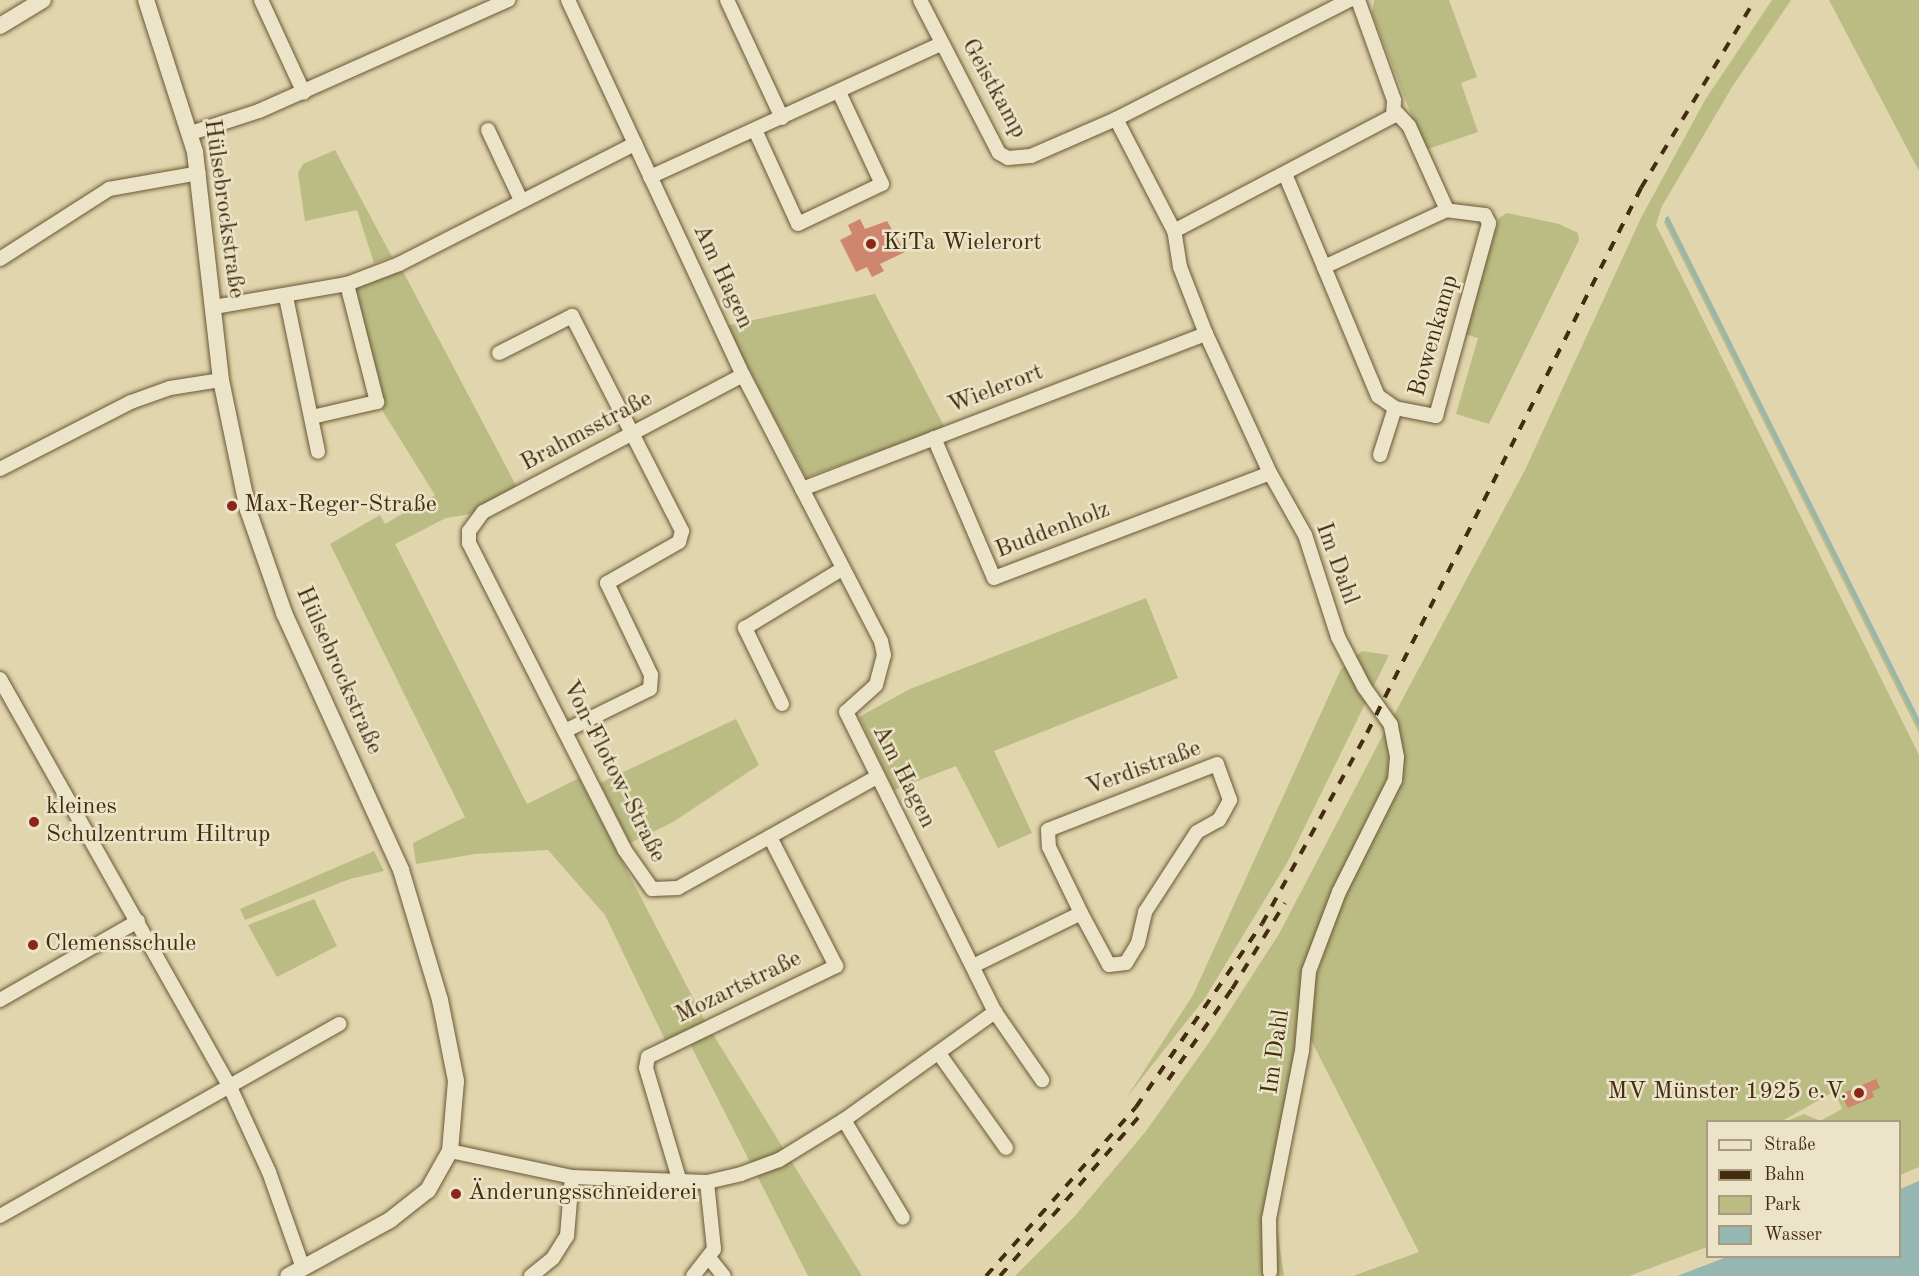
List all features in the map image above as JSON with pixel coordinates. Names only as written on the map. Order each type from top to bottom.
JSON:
[{"type":"street","points":[[0,26],[43,0]]},
{"type":"street","name":"Hülsebrockstraße","points":[[146,0],[191,133],[199,173],[221,380],[238,472],[267,569],[388,838],[417,917],[440,1000],[456,1081],[450,1151],[437,1178],[415,1203],[288,1276]]},
{"type":"street","points":[[261,0],[304,93]]},
{"type":"street","points":[[191,133],[304,93],[508,0]]},
{"type":"street","name":"Am Hagen","points":[[568,0],[743,375],[884,655],[876,685],[846,712],[995,1012],[1042,1080]]},
{"type":"street","points":[[727,0],[782,118]]},
{"type":"street","name":"Geistkamp","points":[[920,0],[999,153],[1008,158],[1031,156],[1116,118],[1350,0]]},
{"type":"street","points":[[1324,267],[1447,210],[1409,126],[1395,111],[1358,0]]},
{"type":"street","points":[[650,177],[942,44]]},
{"type":"street","points":[[755,130],[798,224],[882,184],[839,92]]},
{"type":"street","points":[[1116,118],[1174,231],[1389,120],[1395,111]]},
{"type":"street","points":[[488,130],[521,200]]},
{"type":"street","points":[[214,306],[286,297],[347,284],[399,264],[635,144]]},
{"type":"street","points":[[0,259],[109,189],[199,173]]},
{"type":"street","name":"Bowenkamp","points":[[1285,174],[1378,396],[1395,408],[1436,416],[1489,223],[1485,216],[1447,210]]},
{"type":"street","name":"Im Dahl","points":[[1174,231],[1180,267],[1206,334],[1270,472],[1305,535],[1338,637],[1364,687],[1391,725],[1397,757],[1395,780],[1339,892],[1309,971],[1302,1052],[1269,1219],[1270,1272]]},
{"type":"street","points":[[312,417],[377,402],[347,284]]},
{"type":"street","points":[[286,297],[318,452]]},
{"type":"street","points":[[499,353],[572,316],[683,538],[607,583],[651,682],[650,689],[565,731]]},
{"type":"street","name":"Wielerort","points":[[802,489],[1206,334]]},
{"type":"street","name":"Brahmsstraße","points":[[469,543],[469,531],[483,513],[743,375]]},
{"type":"street","points":[[0,469],[131,402],[170,388],[221,380]]},
{"type":"street","points":[[1380,455],[1395,408]]},
{"type":"street","name":"Buddenholz","points":[[934,438],[994,578],[1270,472]]},
{"type":"street","name":"Von-Flotow-Straße","points":[[469,543],[624,849],[652,889],[678,888],[878,776]]},
{"type":"street","points":[[783,704],[745,628],[842,569]]},
{"type":"street","points":[[0,679],[229,1085],[269,1172],[303,1268]]},
{"type":"street","name":"Verdistraße","points":[[1216,764],[1230,800],[1219,820],[1197,832],[1145,912],[1138,943],[1126,963],[1109,965],[1081,913],[1049,847],[1048,830],[1216,764]]},
{"type":"street","name":"Mozartstraße","points":[[680,1182],[646,1068],[648,1057],[836,966],[770,837]]},
{"type":"street","points":[[973,966],[1081,913]]},
{"type":"street","points":[[0,1000],[138,921]]},
{"type":"street","points":[[450,1151],[572,1177],[707,1182],[779,1160],[844,1120],[940,1055],[995,1012]]},
{"type":"street","points":[[0,1216],[340,1024]]},
{"type":"street","points":[[940,1055],[1006,1148]]},
{"type":"street","points":[[844,1120],[903,1218]]},
{"type":"street","points":[[531,1276],[553,1258],[567,1236],[572,1177]]},
{"type":"street","points":[[693,1276],[710,1259],[715,1228],[707,1182]]},
{"type":"street","points":[[710,1259],[724,1276]]},
{"type":"green space","points":[[1374,0],[1449,0],[1477,77],[1461,83],[1478,132],[1425,150],[1372,13]]},
{"type":"green space","points":[[1772,0],[1791,0],[1732,87],[1662,206],[1656,225],[1919,755],[1919,1167],[1901,1175],[1901,1120],[1822,1120],[1842,1109],[1835,1091],[1784,1120],[1706,1120],[1706,1247],[1629,1276],[1353,1276],[1419,1252],[1308,1034],[1316,976],[1343,896],[1399,785],[1404,760],[1394,715],[1525,470],[1641,218],[1705,100]]},
{"type":"green space","points":[[1829,0],[1919,0],[1919,171]]},
{"type":"green space","points":[[335,150],[392,257],[374,263],[357,210],[305,221],[298,173],[303,164]]},
{"type":"green space","points":[[1507,213],[1559,224],[1578,233],[1579,240],[1489,424],[1456,414],[1478,338],[1465,334],[1499,218]]},
{"type":"green space","points":[[1668,215],[1919,719],[1919,733],[1664,222]]},
{"type":"green space","points":[[399,264],[520,493],[483,512],[446,518],[395,544],[527,804],[579,778],[706,1023],[862,1276],[808,1276],[685,1034],[666,1042],[605,915],[548,850],[475,854],[416,864],[413,843],[465,817],[330,544],[380,515],[385,524],[435,495],[377,402],[347,284]]},
{"type":"green space","points":[[875,294],[945,428],[806,477],[726,326]]},
{"type":"green space","points":[[1146,598],[1178,678],[994,751],[1032,833],[998,848],[956,766],[894,790],[859,717],[910,689]]},
{"type":"green space","points":[[1362,651],[1389,655],[1287,863],[1205,998],[1127,1097],[1193,995],[1341,669]]},
{"type":"green space","points":[[736,719],[759,765],[673,822],[630,843],[600,783]]},
{"type":"green space","points":[[1385,731],[1391,739],[1390,781],[1312,949],[1306,1058],[1276,1221],[1284,1276],[1015,1276],[1074,1217],[1146,1131],[1210,1041],[1279,934]]},
{"type":"green space","points":[[374,851],[384,871],[350,879],[245,920],[240,909]]},
{"type":"green space","points":[[314,899],[337,946],[277,977],[248,925]]},
{"type":"green space","points":[[1804,1114],[1818,1120],[1789,1120]]},
{"type":"water","points":[[1919,1181],[1919,1276],[1677,1276],[1724,1258],[1901,1258],[1901,1189]]},
{"type":"building","name":"KiTa Wielerort","points":[[860,219],[865,229],[887,221],[905,252],[880,264],[884,271],[872,277],[867,267],[856,272],[840,240],[852,234],[848,225]]},
{"type":"building","name":"MV Münster 1925 e.V.","points":[[1876,1079],[1880,1088],[1872,1091],[1874,1097],[1848,1108],[1841,1094]]},
{"type":"waterway","points":[[1667,219],[1919,723]]},
{"type":"railway","points":[[986,1276],[1136,1107],[1262,924],[1367,733],[1641,188],[1755,0]]},
{"type":"railway","points":[[1168,1080],[1232,989],[1285,903]]},
{"type":"railway","points":[[1000,1276],[1144,1111]]},
{"type":"place","name":"KiTa Wielerort","points":[[871,244]]},
{"type":"place","name":"Max-Reger-Straße","points":[[232,506]]},
{"type":"place","name":"kleines Schulzentrum Hiltrup","points":[[34,822]]},
{"type":"place","name":"Clemensschule","points":[[33,945]]},
{"type":"place","name":"MV Münster 1925 e.V.","points":[[1859,1093]]},
{"type":"place","name":"Änderungsschneiderei","points":[[456,1194]]}]
